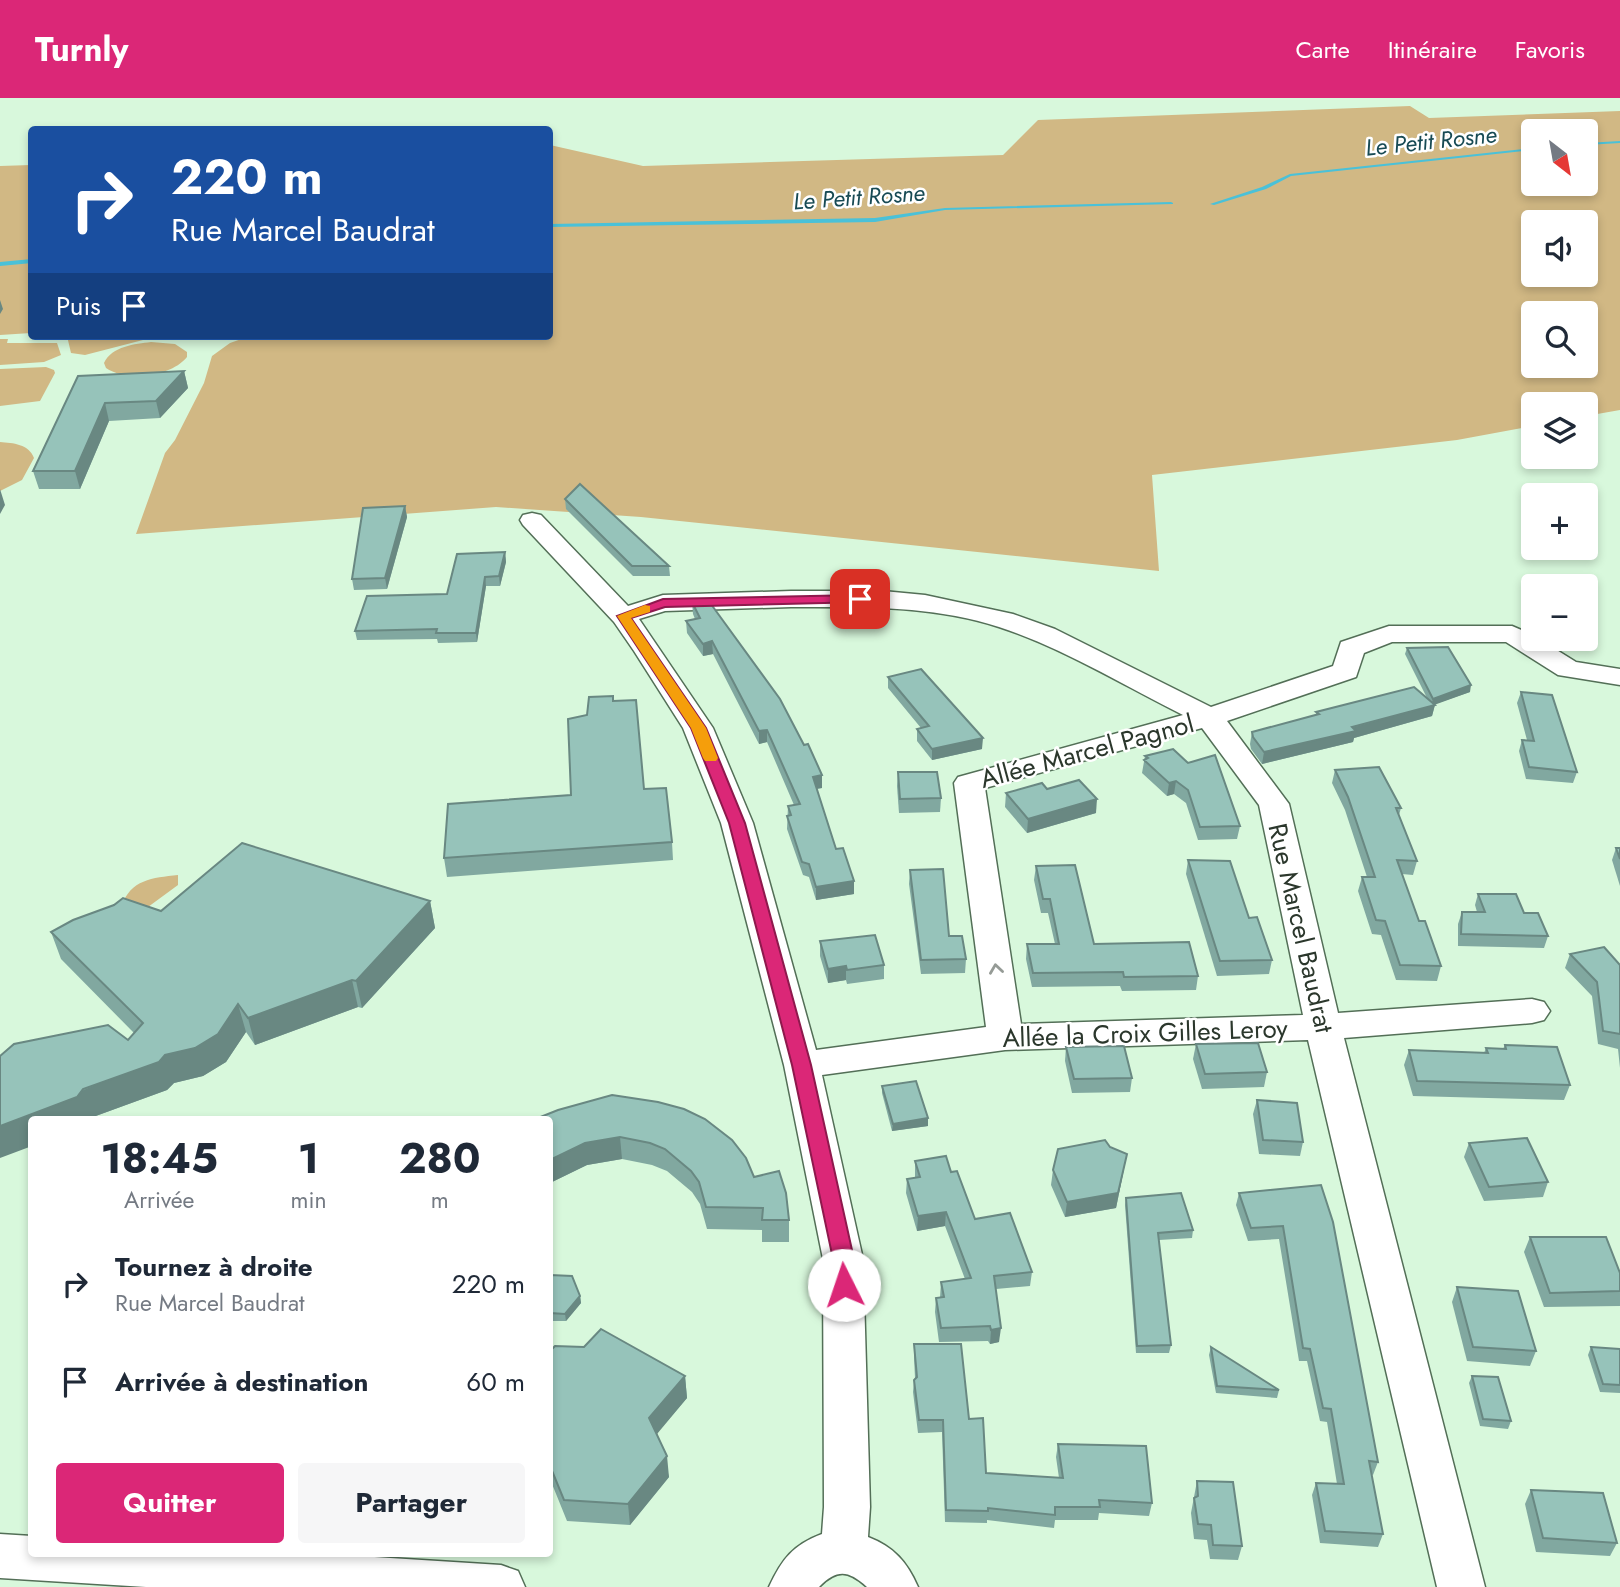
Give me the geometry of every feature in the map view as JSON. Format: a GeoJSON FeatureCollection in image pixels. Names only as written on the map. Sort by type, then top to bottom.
{"type":"FeatureCollection","features":[{"type":"Feature","properties":{"kind":"street"},"geometry":{"type":"LineString","coordinates":[[532,520],[623,616],[698,728],[737,823],[802,1065],[844,1259],[847,1507],[844,1552]]}},
{"type":"Feature","properties":{"kind":"street","name":"Rue Marcel Baudrat"},"geometry":{"type":"LineString","coordinates":[[623,616],[663,603],[870,599],[925,603],[1004,620],[1045,635],[1209,717],[1273,804],[1323,1027],[1461,1587]]}},
{"type":"Feature","properties":{"kind":"street"},"geometry":{"type":"LineString","coordinates":[[1209,717],[1346,671],[1351,648],[1389,634],[1512,634],[1568,669],[1620,677]]}},
{"type":"Feature","properties":{"kind":"street","name":"Allée Marcel Pagnol"},"geometry":{"type":"LineString","coordinates":[[1005,1037],[969,783],[1209,717]]}},
{"type":"Feature","properties":{"kind":"street","name":"Allée la Croix Gilles Leroy"},"geometry":{"type":"LineString","coordinates":[[802,1065],[1005,1037],[1323,1027],[1532,1011]]}},
{"type":"Feature","properties":{"kind":"street"},"geometry":{"type":"LineString","coordinates":[[793,1587],[800,1571],[812,1560],[827,1553],[844,1552],[861,1554],[876,1562],[888,1574],[894,1587]]}},
{"type":"Feature","properties":{"kind":"street"},"geometry":{"type":"LineString","coordinates":[[0,1556],[501,1587]]}},
{"type":"Feature","properties":{"kind":"shaded area"},"geometry":{"type":"Polygon","coordinates":[[[1410,106],[1429,118],[1620,111],[1620,410],[1598,414],[1598,392],[1521,392],[1521,428],[1457,440],[1152,475],[1159,571],[641,517],[496,507],[136,534],[165,453],[175,440],[204,383],[212,356],[239,340],[553,340],[553,146],[643,166],[1003,155],[1038,120],[1410,106]]]}},
{"type":"Feature","properties":{"kind":"shaded area"},"geometry":{"type":"Polygon","coordinates":[[[28,165],[28,333],[0,335],[0,166],[28,165]]]}},
{"type":"Feature","properties":{"kind":"shaded area"},"geometry":{"type":"Polygon","coordinates":[[[0,339],[8,339],[7,343],[57,343],[61,355],[44,362],[0,365],[0,339]]]}},
{"type":"Feature","properties":{"kind":"shaded area"},"geometry":{"type":"Polygon","coordinates":[[[68,340],[143,340],[85,355],[71,353],[68,340]]]}},
{"type":"Feature","properties":{"kind":"shaded area"},"geometry":{"type":"Polygon","coordinates":[[[151,342],[175,344],[187,352],[187,357],[171,369],[148,375],[125,375],[106,368],[104,363],[118,349],[151,342]]]}},
{"type":"Feature","properties":{"kind":"shaded area"},"geometry":{"type":"Polygon","coordinates":[[[46,367],[55,373],[40,401],[0,406],[0,369],[46,367]]]}},
{"type":"Feature","properties":{"kind":"shaded area"},"geometry":{"type":"Polygon","coordinates":[[[0,442],[24,447],[34,458],[22,480],[0,491],[0,442]]]}},
{"type":"Feature","properties":{"kind":"shaded area"},"geometry":{"type":"Polygon","coordinates":[[[178,875],[178,885],[133,918],[121,907],[130,891],[137,885],[151,879],[178,875]]]}},
{"type":"Feature","properties":{"kind":"building"},"geometry":{"type":"Polygon","coordinates":[[[184,371],[156,401],[105,403],[75,471],[33,471],[78,376],[184,371]]]}},
{"type":"Feature","properties":{"kind":"building"},"geometry":{"type":"Polygon","coordinates":[[[580,484],[669,566],[632,566],[565,499],[580,484]]]}},
{"type":"Feature","properties":{"kind":"building"},"geometry":{"type":"Polygon","coordinates":[[[405,506],[385,578],[352,579],[363,508],[405,506]]]}},
{"type":"Feature","properties":{"kind":"building"},"geometry":{"type":"Polygon","coordinates":[[[505,552],[499,576],[485,577],[476,633],[436,633],[437,629],[355,631],[367,596],[447,594],[457,554],[505,552]]]}},
{"type":"Feature","properties":{"kind":"building"},"geometry":{"type":"Polygon","coordinates":[[[708,600],[780,699],[804,745],[808,744],[822,775],[813,777],[836,849],[843,848],[854,881],[816,887],[809,864],[802,862],[787,816],[791,815],[788,806],[800,804],[767,730],[759,731],[712,641],[703,644],[686,621],[700,618],[692,602],[708,600]]]}},
{"type":"Feature","properties":{"kind":"building"},"geometry":{"type":"Polygon","coordinates":[[[1448,647],[1471,685],[1433,699],[1407,648],[1448,647]]]}},
{"type":"Feature","properties":{"kind":"building"},"geometry":{"type":"Polygon","coordinates":[[[921,669],[983,738],[932,749],[917,729],[929,726],[888,677],[921,669]]]}},
{"type":"Feature","properties":{"kind":"building"},"geometry":{"type":"Polygon","coordinates":[[[1414,687],[1435,705],[1352,727],[1356,731],[1264,752],[1253,737],[1252,732],[1319,714],[1316,712],[1414,687]]]}},
{"type":"Feature","properties":{"kind":"building"},"geometry":{"type":"Polygon","coordinates":[[[1521,692],[1552,695],[1577,772],[1529,767],[1522,740],[1534,741],[1521,692]]]}},
{"type":"Feature","properties":{"kind":"building"},"geometry":{"type":"Polygon","coordinates":[[[613,696],[613,701],[636,700],[644,789],[666,788],[672,842],[444,858],[448,804],[571,795],[568,719],[587,715],[589,697],[613,696]]]}},
{"type":"Feature","properties":{"kind":"building"},"geometry":{"type":"Polygon","coordinates":[[[1173,749],[1188,763],[1215,755],[1240,826],[1200,827],[1188,790],[1176,781],[1169,783],[1144,760],[1148,758],[1145,756],[1173,749]]]}},
{"type":"Feature","properties":{"kind":"building"},"geometry":{"type":"Polygon","coordinates":[[[1379,767],[1401,808],[1396,808],[1417,861],[1397,860],[1419,921],[1425,921],[1441,966],[1400,965],[1385,921],[1376,920],[1362,877],[1375,877],[1348,797],[1335,770],[1379,767]]]}},
{"type":"Feature","properties":{"kind":"building"},"geometry":{"type":"Polygon","coordinates":[[[898,772],[937,772],[941,798],[900,799],[898,772]]]}},
{"type":"Feature","properties":{"kind":"building"},"geometry":{"type":"Polygon","coordinates":[[[1079,780],[1097,799],[1028,819],[1006,793],[1042,783],[1047,789],[1079,780]]]}},
{"type":"Feature","properties":{"kind":"building"},"geometry":{"type":"Polygon","coordinates":[[[242,843],[430,901],[356,981],[352,980],[248,1018],[238,1004],[218,1034],[195,1048],[165,1055],[159,1062],[83,1089],[77,1097],[0,1126],[0,1056],[14,1044],[108,1025],[128,1040],[143,1023],[51,932],[73,920],[114,905],[123,898],[161,911],[242,843]]]}},
{"type":"Feature","properties":{"kind":"building"},"geometry":{"type":"Polygon","coordinates":[[[1188,860],[1230,861],[1249,918],[1257,917],[1272,960],[1220,961],[1188,860]]]}},
{"type":"Feature","properties":{"kind":"building"},"geometry":{"type":"Polygon","coordinates":[[[1075,865],[1094,944],[1189,942],[1198,976],[1124,977],[1123,972],[1033,973],[1027,944],[1059,944],[1050,899],[1043,899],[1036,866],[1075,865]]]}},
{"type":"Feature","properties":{"kind":"building"},"geometry":{"type":"Polygon","coordinates":[[[943,869],[949,936],[962,936],[966,959],[921,960],[910,870],[943,869]]]}},
{"type":"Feature","properties":{"kind":"building"},"geometry":{"type":"Polygon","coordinates":[[[1478,894],[1516,894],[1524,913],[1538,913],[1548,936],[1461,934],[1462,912],[1485,912],[1478,894]]]}},
{"type":"Feature","properties":{"kind":"building"},"geometry":{"type":"Polygon","coordinates":[[[875,935],[884,965],[847,970],[846,966],[828,969],[820,941],[875,935]]]}},
{"type":"Feature","properties":{"kind":"building"},"geometry":{"type":"Polygon","coordinates":[[[1604,947],[1620,965],[1620,1034],[1603,1031],[1597,982],[1570,954],[1604,947]]]}},
{"type":"Feature","properties":{"kind":"building"},"geometry":{"type":"Polygon","coordinates":[[[1258,1043],[1267,1072],[1205,1074],[1196,1044],[1258,1043]]]}},
{"type":"Feature","properties":{"kind":"building"},"geometry":{"type":"Polygon","coordinates":[[[1505,1045],[1557,1047],[1570,1085],[1417,1081],[1409,1050],[1488,1053],[1486,1048],[1506,1049],[1505,1045]]]}},
{"type":"Feature","properties":{"kind":"building"},"geometry":{"type":"Polygon","coordinates":[[[1124,1046],[1132,1078],[1074,1079],[1066,1047],[1124,1046]]]}},
{"type":"Feature","properties":{"kind":"building"},"geometry":{"type":"Polygon","coordinates":[[[916,1081],[928,1118],[893,1124],[882,1086],[916,1081]]]}},
{"type":"Feature","properties":{"kind":"building"},"geometry":{"type":"Polygon","coordinates":[[[612,1095],[658,1102],[684,1109],[705,1119],[732,1140],[746,1158],[754,1177],[779,1171],[786,1193],[789,1220],[762,1220],[763,1208],[706,1207],[699,1182],[691,1171],[665,1149],[650,1143],[620,1137],[585,1143],[553,1159],[553,1116],[543,1116],[612,1095]]]}},
{"type":"Feature","properties":{"kind":"building"},"geometry":{"type":"Polygon","coordinates":[[[1257,1100],[1297,1103],[1303,1142],[1263,1140],[1257,1100]]]}},
{"type":"Feature","properties":{"kind":"building"},"geometry":{"type":"Polygon","coordinates":[[[1527,1138],[1548,1182],[1489,1187],[1469,1143],[1527,1138]]]}},
{"type":"Feature","properties":{"kind":"building"},"geometry":{"type":"Polygon","coordinates":[[[1105,1140],[1110,1147],[1127,1154],[1118,1193],[1067,1202],[1053,1170],[1058,1149],[1105,1140]]]}},
{"type":"Feature","properties":{"kind":"building"},"geometry":{"type":"Polygon","coordinates":[[[946,1156],[951,1172],[957,1171],[975,1219],[1010,1213],[1032,1272],[994,1276],[1001,1328],[941,1328],[936,1298],[944,1297],[941,1282],[971,1278],[946,1212],[918,1216],[907,1179],[920,1177],[915,1161],[946,1156]]]}},
{"type":"Feature","properties":{"kind":"building"},"geometry":{"type":"Polygon","coordinates":[[[1321,1185],[1333,1222],[1378,1462],[1369,1461],[1383,1534],[1325,1531],[1316,1483],[1344,1484],[1331,1409],[1323,1408],[1310,1349],[1303,1348],[1283,1226],[1251,1228],[1239,1193],[1321,1185]]]}},
{"type":"Feature","properties":{"kind":"building"},"geometry":{"type":"Polygon","coordinates":[[[1181,1193],[1193,1230],[1158,1233],[1171,1345],[1137,1346],[1126,1198],[1181,1193]]]}},
{"type":"Feature","properties":{"kind":"building"},"geometry":{"type":"Polygon","coordinates":[[[1530,1237],[1606,1237],[1620,1273],[1620,1291],[1550,1293],[1530,1237]]]}},
{"type":"Feature","properties":{"kind":"building"},"geometry":{"type":"Polygon","coordinates":[[[553,1275],[572,1276],[580,1296],[565,1314],[553,1313],[553,1275]]]}},
{"type":"Feature","properties":{"kind":"building"},"geometry":{"type":"Polygon","coordinates":[[[1457,1287],[1518,1291],[1536,1351],[1473,1347],[1457,1287]]]}},
{"type":"Feature","properties":{"kind":"building"},"geometry":{"type":"Polygon","coordinates":[[[601,1329],[685,1376],[649,1418],[667,1456],[628,1504],[564,1500],[553,1473],[553,1348],[584,1347],[601,1329]]]}},
{"type":"Feature","properties":{"kind":"building"},"geometry":{"type":"Polygon","coordinates":[[[914,1344],[961,1344],[969,1419],[983,1418],[986,1473],[1063,1478],[1058,1444],[1146,1446],[1152,1503],[1099,1500],[1100,1507],[1055,1507],[1055,1515],[988,1508],[988,1511],[946,1510],[943,1420],[919,1420],[914,1380],[917,1377],[914,1344]]]}},
{"type":"Feature","properties":{"kind":"building"},"geometry":{"type":"Polygon","coordinates":[[[1211,1347],[1279,1390],[1217,1386],[1211,1347]]]}},
{"type":"Feature","properties":{"kind":"building"},"geometry":{"type":"Polygon","coordinates":[[[1591,1347],[1620,1349],[1620,1385],[1603,1384],[1591,1347]]]}},
{"type":"Feature","properties":{"kind":"building"},"geometry":{"type":"Polygon","coordinates":[[[1472,1376],[1498,1377],[1511,1421],[1483,1419],[1472,1376]]]}},
{"type":"Feature","properties":{"kind":"building"},"geometry":{"type":"Polygon","coordinates":[[[1197,1481],[1233,1482],[1242,1546],[1213,1545],[1211,1525],[1198,1524],[1194,1498],[1198,1496],[1197,1481]]]}},
{"type":"Feature","properties":{"kind":"building"},"geometry":{"type":"Polygon","coordinates":[[[1531,1490],[1603,1493],[1617,1543],[1543,1538],[1531,1490]]]}},
{"type":"Feature","properties":{"kind":"waterway","name":"Le Petit Rosne"},"geometry":{"type":"LineString","coordinates":[[1598,143],[1620,142]]}},
{"type":"Feature","properties":{"kind":"waterway","name":"Le Petit Rosne"},"geometry":{"type":"LineString","coordinates":[[1212,204],[1264,188],[1290,175],[1521,150]]}},
{"type":"Feature","properties":{"kind":"waterway","name":"Le Petit Rosne"},"geometry":{"type":"LineString","coordinates":[[553,226],[875,220],[945,209],[1171,203]]}},
{"type":"Feature","properties":{"kind":"waterway","name":"Le Petit Rosne"},"geometry":{"type":"LineString","coordinates":[[0,264],[28,261]]}},
{"type":"Feature","properties":{"kind":"slow traffic"},"geometry":{"type":"LineString","coordinates":[[645,609],[623,616],[698,728],[711,758]]}},
{"type":"Feature","properties":{"kind":"route"},"geometry":{"type":"LineString","coordinates":[[844,1285],[844,1259],[802,1065],[737,823],[698,728],[623,616],[663,603],[860,599]]}}]}
